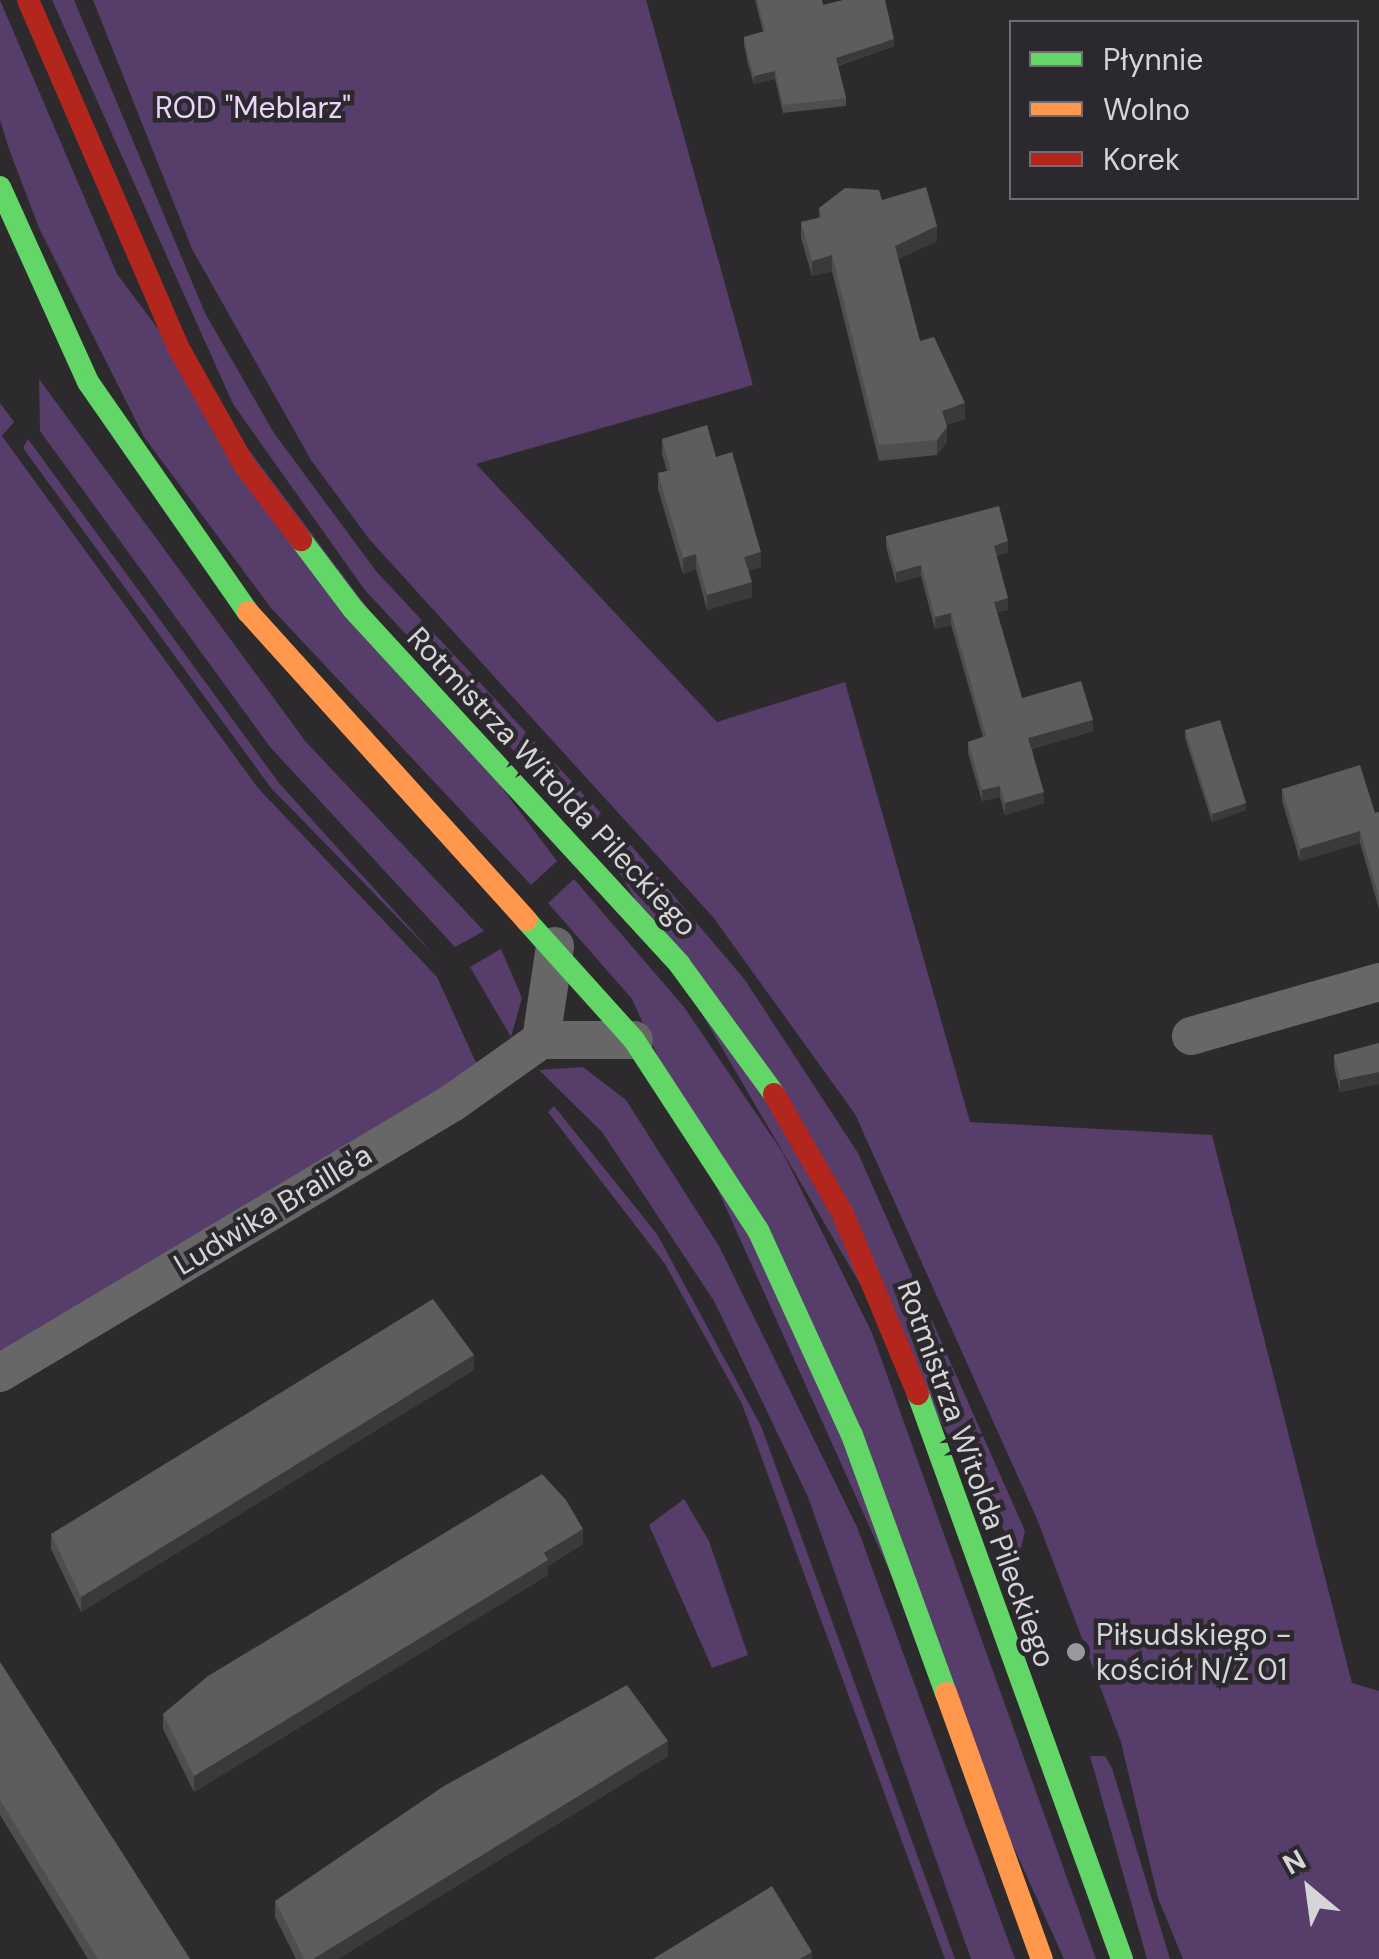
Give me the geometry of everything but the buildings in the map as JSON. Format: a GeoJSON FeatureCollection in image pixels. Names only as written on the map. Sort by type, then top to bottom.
{"type":"FeatureCollection","features":[{"type":"Feature","properties":{"kind":"main road","name":"Rotmistrza Witolda Pileckiego"},"geometry":{"type":"LineString","coordinates":[[28,0],[178,347],[246,466],[353,609],[680,965],[766,1080],[843,1214],[948,1466],[1122,1959]]}},
{"type":"Feature","properties":{"kind":"main road"},"geometry":{"type":"LineString","coordinates":[[0,186],[88,382],[216,576],[555,946],[634,1040],[713,1154],[816,1344],[1042,1959]]}},
{"type":"Feature","properties":{"kind":"street"},"geometry":{"type":"LineString","coordinates":[[555,946],[540,1040],[634,1040]]}},
{"type":"Feature","properties":{"kind":"street"},"geometry":{"type":"LineString","coordinates":[[1191,1036],[1379,982]]}},
{"type":"Feature","properties":{"kind":"street","name":"Ludwika Braille'a"},"geometry":{"type":"LineString","coordinates":[[0,1373],[452,1102],[540,1040]]}},
{"type":"Feature","properties":{"kind":"green space"},"geometry":{"type":"Polygon","coordinates":[[[0,0],[117,274],[557,861],[531,885],[271,608],[144,437],[39,228],[9,149],[0,120],[0,0]]]}},
{"type":"Feature","properties":{"kind":"green space"},"geometry":{"type":"Polygon","coordinates":[[[52,0],[74,0],[205,313],[274,433],[376,571],[601,813],[588,831],[364,589],[233,404],[52,0]]]}},
{"type":"Feature","properties":{"kind":"green space","name":"ROD \"Meblarz\""},"geometry":{"type":"Polygon","coordinates":[[[93,0],[646,0],[753,385],[476,464],[717,722],[845,682],[970,1122],[1212,1135],[1352,1683],[1379,1691],[1379,1959],[1183,1959],[1158,1898],[1121,1742],[1037,1519],[855,1114],[713,917],[369,539],[311,460],[192,249],[93,0]]]}},
{"type":"Feature","properties":{"kind":"green space"},"geometry":{"type":"Polygon","coordinates":[[[39,379],[306,742],[484,931],[455,947],[270,747],[40,431],[39,379]]]}},
{"type":"Feature","properties":{"kind":"green space"},"geometry":{"type":"Polygon","coordinates":[[[0,403],[14,422],[2,436],[258,788],[437,977],[478,1067],[0,1353],[0,403]]]}},
{"type":"Feature","properties":{"kind":"green space"},"geometry":{"type":"Polygon","coordinates":[[[28,439],[279,783],[435,956],[271,788],[23,448],[28,439]]]}},
{"type":"Feature","properties":{"kind":"green space"},"geometry":{"type":"Polygon","coordinates":[[[615,839],[630,844],[745,980],[858,1153],[1025,1531],[1019,1556],[605,848],[615,839]]]}},
{"type":"Feature","properties":{"kind":"green space"},"geometry":{"type":"Polygon","coordinates":[[[574,879],[684,1007],[783,1153],[872,1333],[1096,1959],[1064,1959],[632,999],[548,903],[574,879]]]}},
{"type":"Feature","properties":{"kind":"green space"},"geometry":{"type":"Polygon","coordinates":[[[501,949],[522,998],[511,1037],[470,967],[501,949]]]}},
{"type":"Feature","properties":{"kind":"green space"},"geometry":{"type":"Polygon","coordinates":[[[583,1067],[626,1100],[719,1246],[857,1527],[1015,1959],[971,1959],[808,1497],[714,1301],[602,1132],[539,1070],[583,1067]]]}},
{"type":"Feature","properties":{"kind":"green space"},"geometry":{"type":"Polygon","coordinates":[[[554,1106],[657,1234],[761,1426],[955,1959],[945,1959],[742,1404],[665,1264],[548,1112],[554,1106]]]}},
{"type":"Feature","properties":{"kind":"green space"},"geometry":{"type":"Polygon","coordinates":[[[684,1499],[709,1541],[748,1655],[712,1668],[649,1525],[684,1499]]]}},
{"type":"Feature","properties":{"kind":"green space"},"geometry":{"type":"Polygon","coordinates":[[[1090,1756],[1105,1756],[1112,1768],[1170,1959],[1147,1959],[1090,1756]]]}},
{"type":"Feature","properties":{"kind":"traffic: fast"},"geometry":{"type":"LineString","coordinates":[[0,187],[88,382],[248,612]]}},
{"type":"Feature","properties":{"kind":"traffic: fast"},"geometry":{"type":"LineString","coordinates":[[301,540],[353,609],[680,965],[774,1094]]}},
{"type":"Feature","properties":{"kind":"traffic: fast"},"geometry":{"type":"LineString","coordinates":[[526,920],[634,1040],[758,1230],[852,1435],[946,1693]]}},
{"type":"Feature","properties":{"kind":"traffic: fast"},"geometry":{"type":"LineString","coordinates":[[918,1394],[1122,1959]]}},
{"type":"Feature","properties":{"kind":"traffic: slow"},"geometry":{"type":"LineString","coordinates":[[248,612],[526,920]]}},
{"type":"Feature","properties":{"kind":"traffic: slow"},"geometry":{"type":"LineString","coordinates":[[946,1693],[1042,1959]]}},
{"type":"Feature","properties":{"kind":"traffic: jam"},"geometry":{"type":"LineString","coordinates":[[28,0],[178,347],[245,466],[301,540]]}},
{"type":"Feature","properties":{"kind":"traffic: jam"},"geometry":{"type":"LineString","coordinates":[[774,1094],[843,1214],[918,1394]]}},
{"type":"Feature","properties":{"kind":"place","name":"Piłsudskiego - kościół N/Ż 01"},"geometry":{"type":"Point","coordinates":[1076,1652]}}]}
